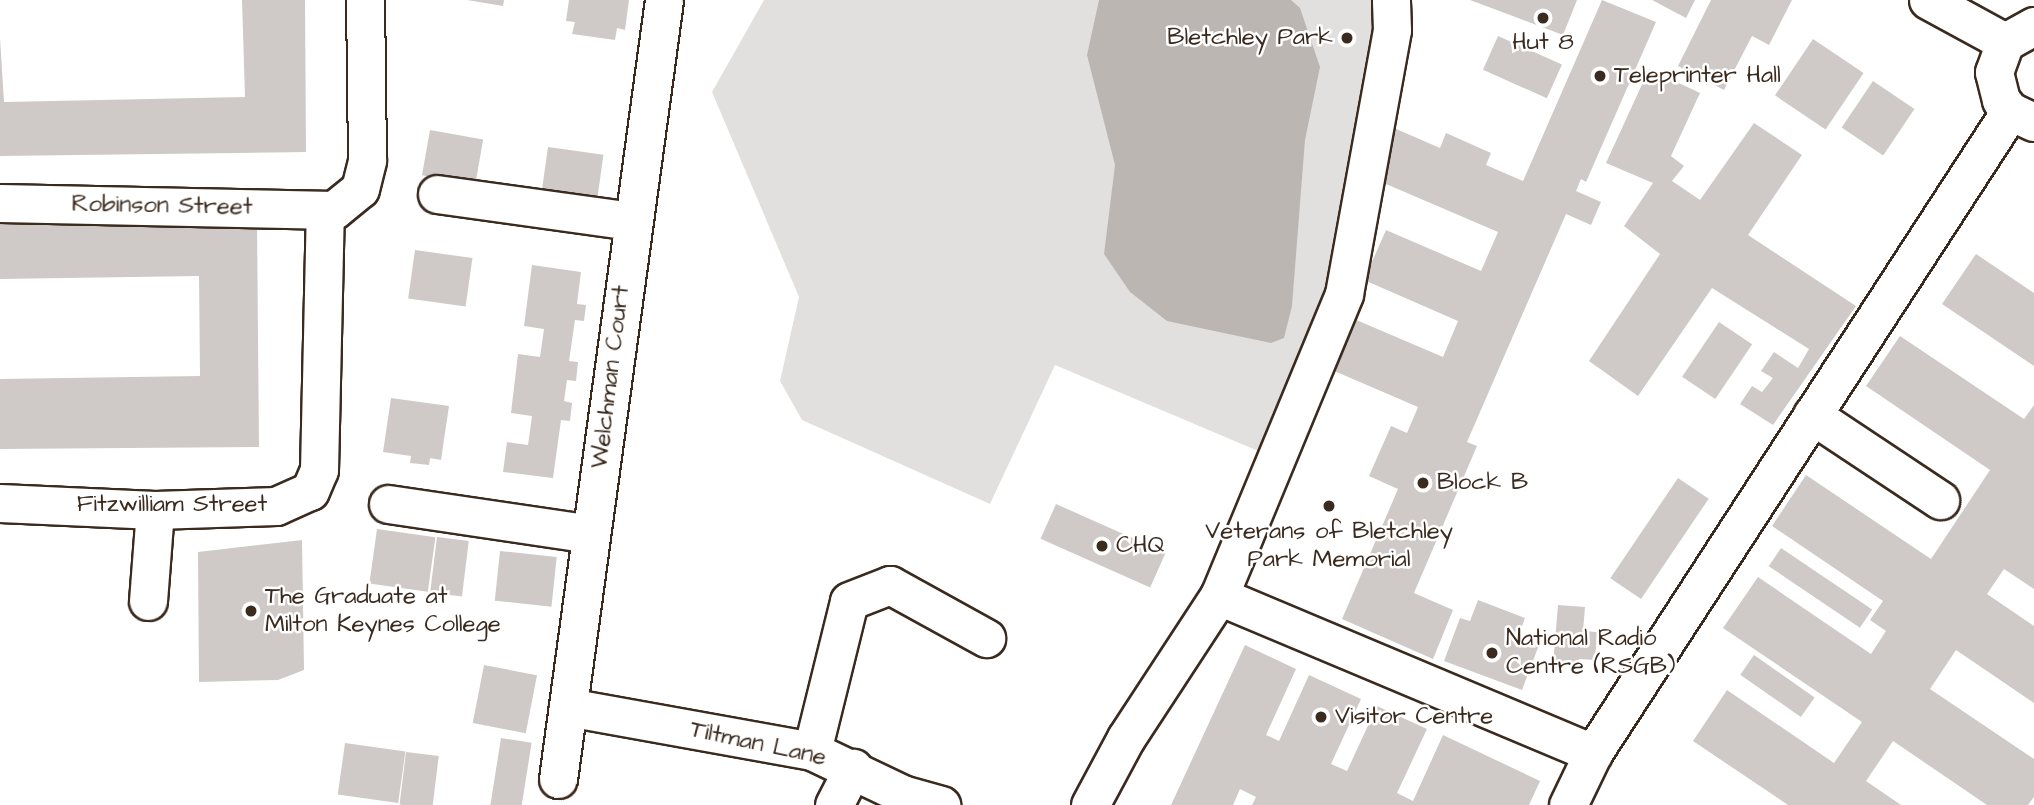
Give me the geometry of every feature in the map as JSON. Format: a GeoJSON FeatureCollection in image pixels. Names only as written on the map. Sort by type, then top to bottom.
{"type":"FeatureCollection","features":[{"type":"Feature","properties":{"kind":"street"},"geometry":{"type":"LineString","coordinates":[[325,210],[334,210],[360,189],[367,160],[365,0]]}},
{"type":"Feature","properties":{"kind":"street","name":"Welchman Court"},"geometry":{"type":"LineString","coordinates":[[558,779],[650,85],[664,0]]}},
{"type":"Feature","properties":{"kind":"street"},"geometry":{"type":"LineString","coordinates":[[1090,805],[1125,738],[1219,596],[1344,294],[1392,30],[1391,0]]}},
{"type":"Feature","properties":{"kind":"street"},"geometry":{"type":"LineString","coordinates":[[1568,805],[1593,753],[1812,415],[2022,116],[2001,100],[1994,72],[2019,34],[1928,0]]}},
{"type":"Feature","properties":{"kind":"street"},"geometry":{"type":"LineString","coordinates":[[437,194],[632,221]]}},
{"type":"Feature","properties":{"kind":"street","name":"Robinson Street"},"geometry":{"type":"LineString","coordinates":[[0,203],[325,210]]}},
{"type":"Feature","properties":{"kind":"street","name":"Fitzwilliam Street"},"geometry":{"type":"LineString","coordinates":[[0,503],[155,510],[276,506],[310,491],[319,470],[325,210]]}},
{"type":"Feature","properties":{"kind":"street"},"geometry":{"type":"LineString","coordinates":[[1812,415],[1940,500]]}},
{"type":"Feature","properties":{"kind":"street"},"geometry":{"type":"LineString","coordinates":[[388,504],[591,534]]}},
{"type":"Feature","properties":{"kind":"street"},"geometry":{"type":"LineString","coordinates":[[148,601],[155,510]]}},
{"type":"Feature","properties":{"kind":"street"},"geometry":{"type":"LineString","coordinates":[[812,751],[849,601],[890,585],[986,638]]}},
{"type":"Feature","properties":{"kind":"street"},"geometry":{"type":"LineString","coordinates":[[1219,596],[1593,753]]}},
{"type":"Feature","properties":{"kind":"street","name":"Tiltman Lane"},"geometry":{"type":"LineString","coordinates":[[568,707],[812,751],[853,768],[901,794],[941,805]]}},
{"type":"Feature","properties":{"kind":"street"},"geometry":{"type":"LineString","coordinates":[[834,805],[853,768]]}},
{"type":"Feature","properties":{"kind":"shaded area"},"geometry":{"type":"Polygon","coordinates":[[[764,0],[1379,0],[1335,294],[1263,453],[1055,365],[990,504],[802,420],[780,381],[799,297],[712,92],[764,0]]]}},
{"type":"Feature","properties":{"kind":"shaded area"},"geometry":{"type":"Polygon","coordinates":[[[1099,0],[1291,0],[1300,8],[1320,67],[1305,140],[1292,306],[1284,338],[1271,343],[1167,321],[1130,292],[1104,254],[1115,165],[1087,55],[1099,0]]]}},
{"type":"Feature","properties":{"kind":"building"},"geometry":{"type":"Polygon","coordinates":[[[242,0],[305,0],[306,152],[0,156],[0,38],[4,102],[245,97],[242,0]]]}},
{"type":"Feature","properties":{"kind":"building"},"geometry":{"type":"Polygon","coordinates":[[[467,0],[504,0],[503,6],[467,0]]]}},
{"type":"Feature","properties":{"kind":"building"},"geometry":{"type":"Polygon","coordinates":[[[569,0],[629,0],[625,30],[617,28],[615,40],[572,34],[575,22],[566,21],[569,0]]]}},
{"type":"Feature","properties":{"kind":"building","name":"Hut 8"},"geometry":{"type":"Polygon","coordinates":[[[1470,0],[1577,0],[1563,35],[1470,0]]]}},
{"type":"Feature","properties":{"kind":"building"},"geometry":{"type":"Polygon","coordinates":[[[1602,0],[1656,22],[1586,182],[1581,179],[1576,191],[1601,202],[1591,225],[1566,214],[1467,442],[1477,446],[1414,593],[1453,610],[1433,659],[1342,619],[1398,489],[1369,476],[1391,426],[1407,433],[1418,407],[1325,367],[1347,316],[1443,357],[1458,321],[1364,280],[1386,230],[1481,271],[1498,232],[1372,178],[1394,128],[1440,148],[1446,133],[1491,153],[1486,165],[1523,181],[1602,0]]]}},
{"type":"Feature","properties":{"kind":"building"},"geometry":{"type":"Polygon","coordinates":[[[1652,0],[1695,0],[1686,18],[1652,0]]]}},
{"type":"Feature","properties":{"kind":"building"},"geometry":{"type":"Polygon","coordinates":[[[1711,0],[1792,0],[1769,45],[1752,36],[1724,90],[1678,66],[1711,0]]]}},
{"type":"Feature","properties":{"kind":"building"},"geometry":{"type":"Polygon","coordinates":[[[1498,36],[1562,64],[1547,98],[1483,70],[1498,36]]]}},
{"type":"Feature","properties":{"kind":"building"},"geometry":{"type":"Polygon","coordinates":[[[1813,39],[1864,73],[1826,129],[1775,95],[1813,39]]]}},
{"type":"Feature","properties":{"kind":"building"},"geometry":{"type":"Polygon","coordinates":[[[1649,69],[1700,93],[1671,156],[1684,166],[1672,181],[1700,200],[1754,123],[1802,155],[1748,235],[1856,306],[1773,425],[1740,404],[1752,386],[1762,392],[1773,378],[1761,371],[1774,352],[1798,368],[1809,349],[1712,288],[1638,396],[1589,361],[1660,254],[1624,226],[1653,183],[1606,163],[1649,69]]]}},
{"type":"Feature","properties":{"kind":"building"},"geometry":{"type":"Polygon","coordinates":[[[1873,81],[1914,109],[1883,155],[1842,127],[1873,81]]]}},
{"type":"Feature","properties":{"kind":"building"},"geometry":{"type":"Polygon","coordinates":[[[430,130],[483,139],[475,185],[422,175],[430,130]]]}},
{"type":"Feature","properties":{"kind":"building"},"geometry":{"type":"Polygon","coordinates":[[[548,147],[603,155],[597,202],[541,195],[548,147]]]}},
{"type":"Feature","properties":{"kind":"building"},"geometry":{"type":"Polygon","coordinates":[[[257,222],[259,447],[0,449],[0,379],[200,376],[199,276],[0,279],[0,224],[257,222]]]}},
{"type":"Feature","properties":{"kind":"building"},"geometry":{"type":"Polygon","coordinates":[[[415,250],[472,258],[466,307],[408,299],[415,250]]]}},
{"type":"Feature","properties":{"kind":"building"},"geometry":{"type":"Polygon","coordinates":[[[1976,254],[2034,293],[2034,366],[1942,304],[1976,254]]]}},
{"type":"Feature","properties":{"kind":"building"},"geometry":{"type":"Polygon","coordinates":[[[532,265],[581,272],[577,304],[586,305],[584,321],[575,320],[569,361],[578,362],[576,381],[567,380],[564,401],[572,403],[570,421],[561,420],[553,478],[503,472],[507,442],[528,445],[532,416],[511,413],[518,354],[540,357],[544,329],[524,326],[532,265]]]}},
{"type":"Feature","properties":{"kind":"building"},"geometry":{"type":"Polygon","coordinates":[[[1719,322],[1752,344],[1715,399],[1682,377],[1719,322]]]}},
{"type":"Feature","properties":{"kind":"building"},"geometry":{"type":"Polygon","coordinates":[[[1900,336],[2024,419],[2034,405],[2034,589],[2004,569],[1987,594],[2034,626],[2034,703],[1956,650],[1930,689],[2034,759],[2034,797],[2028,805],[1987,805],[1893,741],[1866,781],[1901,805],[1788,805],[1693,741],[1727,690],[1834,763],[1862,722],[1723,628],[1758,577],[1871,654],[1886,631],[1870,620],[1883,601],[1772,526],[1806,475],[1931,559],[1990,470],[1866,386],[1900,336]]]}},
{"type":"Feature","properties":{"kind":"building"},"geometry":{"type":"Polygon","coordinates":[[[391,398],[449,406],[441,460],[430,458],[429,465],[410,463],[411,456],[383,452],[391,398]]]}},
{"type":"Feature","properties":{"kind":"building"},"geometry":{"type":"Polygon","coordinates":[[[1678,478],[1709,499],[1641,599],[1610,578],[1678,478]]]}},
{"type":"Feature","properties":{"kind":"building","name":"CHQ"},"geometry":{"type":"Polygon","coordinates":[[[1056,504],[1166,553],[1150,588],[1041,539],[1056,504]]]}},
{"type":"Feature","properties":{"kind":"building"},"geometry":{"type":"Polygon","coordinates":[[[377,529],[435,537],[428,592],[369,583],[377,529]]]}},
{"type":"Feature","properties":{"kind":"building"},"geometry":{"type":"Polygon","coordinates":[[[437,537],[469,541],[462,596],[430,593],[437,537]]]}},
{"type":"Feature","properties":{"kind":"building","name":"The Graduate at Milton Keynes College"},"geometry":{"type":"Polygon","coordinates":[[[302,540],[304,670],[278,680],[199,682],[198,552],[302,540]]]}},
{"type":"Feature","properties":{"kind":"building"},"geometry":{"type":"Polygon","coordinates":[[[1781,548],[1872,610],[1860,628],[1769,566],[1781,548]]]}},
{"type":"Feature","properties":{"kind":"building"},"geometry":{"type":"Polygon","coordinates":[[[500,551],[557,557],[551,607],[495,601],[500,551]]]}},
{"type":"Feature","properties":{"kind":"building","name":"National Radio Centre (RSGB)"},"geometry":{"type":"Polygon","coordinates":[[[1478,600],[1525,618],[1518,637],[1539,645],[1522,690],[1444,661],[1460,618],[1470,621],[1478,600]]]}},
{"type":"Feature","properties":{"kind":"building"},"geometry":{"type":"Polygon","coordinates":[[[1558,605],[1585,607],[1583,631],[1597,632],[1595,660],[1579,659],[1578,666],[1553,664],[1558,605]]]}},
{"type":"Feature","properties":{"kind":"building","name":"Visitor Centre"},"geometry":{"type":"Polygon","coordinates":[[[1245,645],[1296,669],[1266,735],[1279,741],[1309,675],[1361,699],[1331,764],[1347,771],[1377,706],[1427,729],[1397,793],[1413,801],[1443,735],[1540,781],[1529,805],[1252,805],[1256,797],[1240,789],[1233,805],[1171,805],[1245,645]]]}},
{"type":"Feature","properties":{"kind":"building"},"geometry":{"type":"Polygon","coordinates":[[[1754,655],[1815,697],[1801,717],[1740,675],[1754,655]]]}},
{"type":"Feature","properties":{"kind":"building"},"geometry":{"type":"Polygon","coordinates":[[[484,665],[537,675],[526,733],[473,723],[484,665]]]}},
{"type":"Feature","properties":{"kind":"building"},"geometry":{"type":"Polygon","coordinates":[[[501,738],[532,743],[522,805],[490,805],[501,738]]]}},
{"type":"Feature","properties":{"kind":"building"},"geometry":{"type":"Polygon","coordinates":[[[345,743],[405,751],[398,803],[338,794],[345,743]]]}},
{"type":"Feature","properties":{"kind":"building"},"geometry":{"type":"Polygon","coordinates":[[[406,752],[439,756],[433,805],[400,805],[406,752]]]}},
{"type":"Feature","properties":{"kind":"place","name":"Hut 8"},"geometry":{"type":"Point","coordinates":[1543,18]}},
{"type":"Feature","properties":{"kind":"place","name":"Bletchley Park"},"geometry":{"type":"Point","coordinates":[1347,38]}},
{"type":"Feature","properties":{"kind":"place","name":"Teleprinter Hall"},"geometry":{"type":"Point","coordinates":[1600,76]}},
{"type":"Feature","properties":{"kind":"place","name":"Block B"},"geometry":{"type":"Point","coordinates":[1423,483]}},
{"type":"Feature","properties":{"kind":"place","name":"Veterans of Bletchley Park Memorial"},"geometry":{"type":"Point","coordinates":[1329,506]}},
{"type":"Feature","properties":{"kind":"place","name":"CHQ"},"geometry":{"type":"Point","coordinates":[1102,546]}},
{"type":"Feature","properties":{"kind":"place","name":"The Graduate at Milton Keynes College"},"geometry":{"type":"Point","coordinates":[251,611]}},
{"type":"Feature","properties":{"kind":"place","name":"National Radio Centre (RSGB)"},"geometry":{"type":"Point","coordinates":[1492,653]}},
{"type":"Feature","properties":{"kind":"place","name":"Visitor Centre"},"geometry":{"type":"Point","coordinates":[1321,717]}}]}
